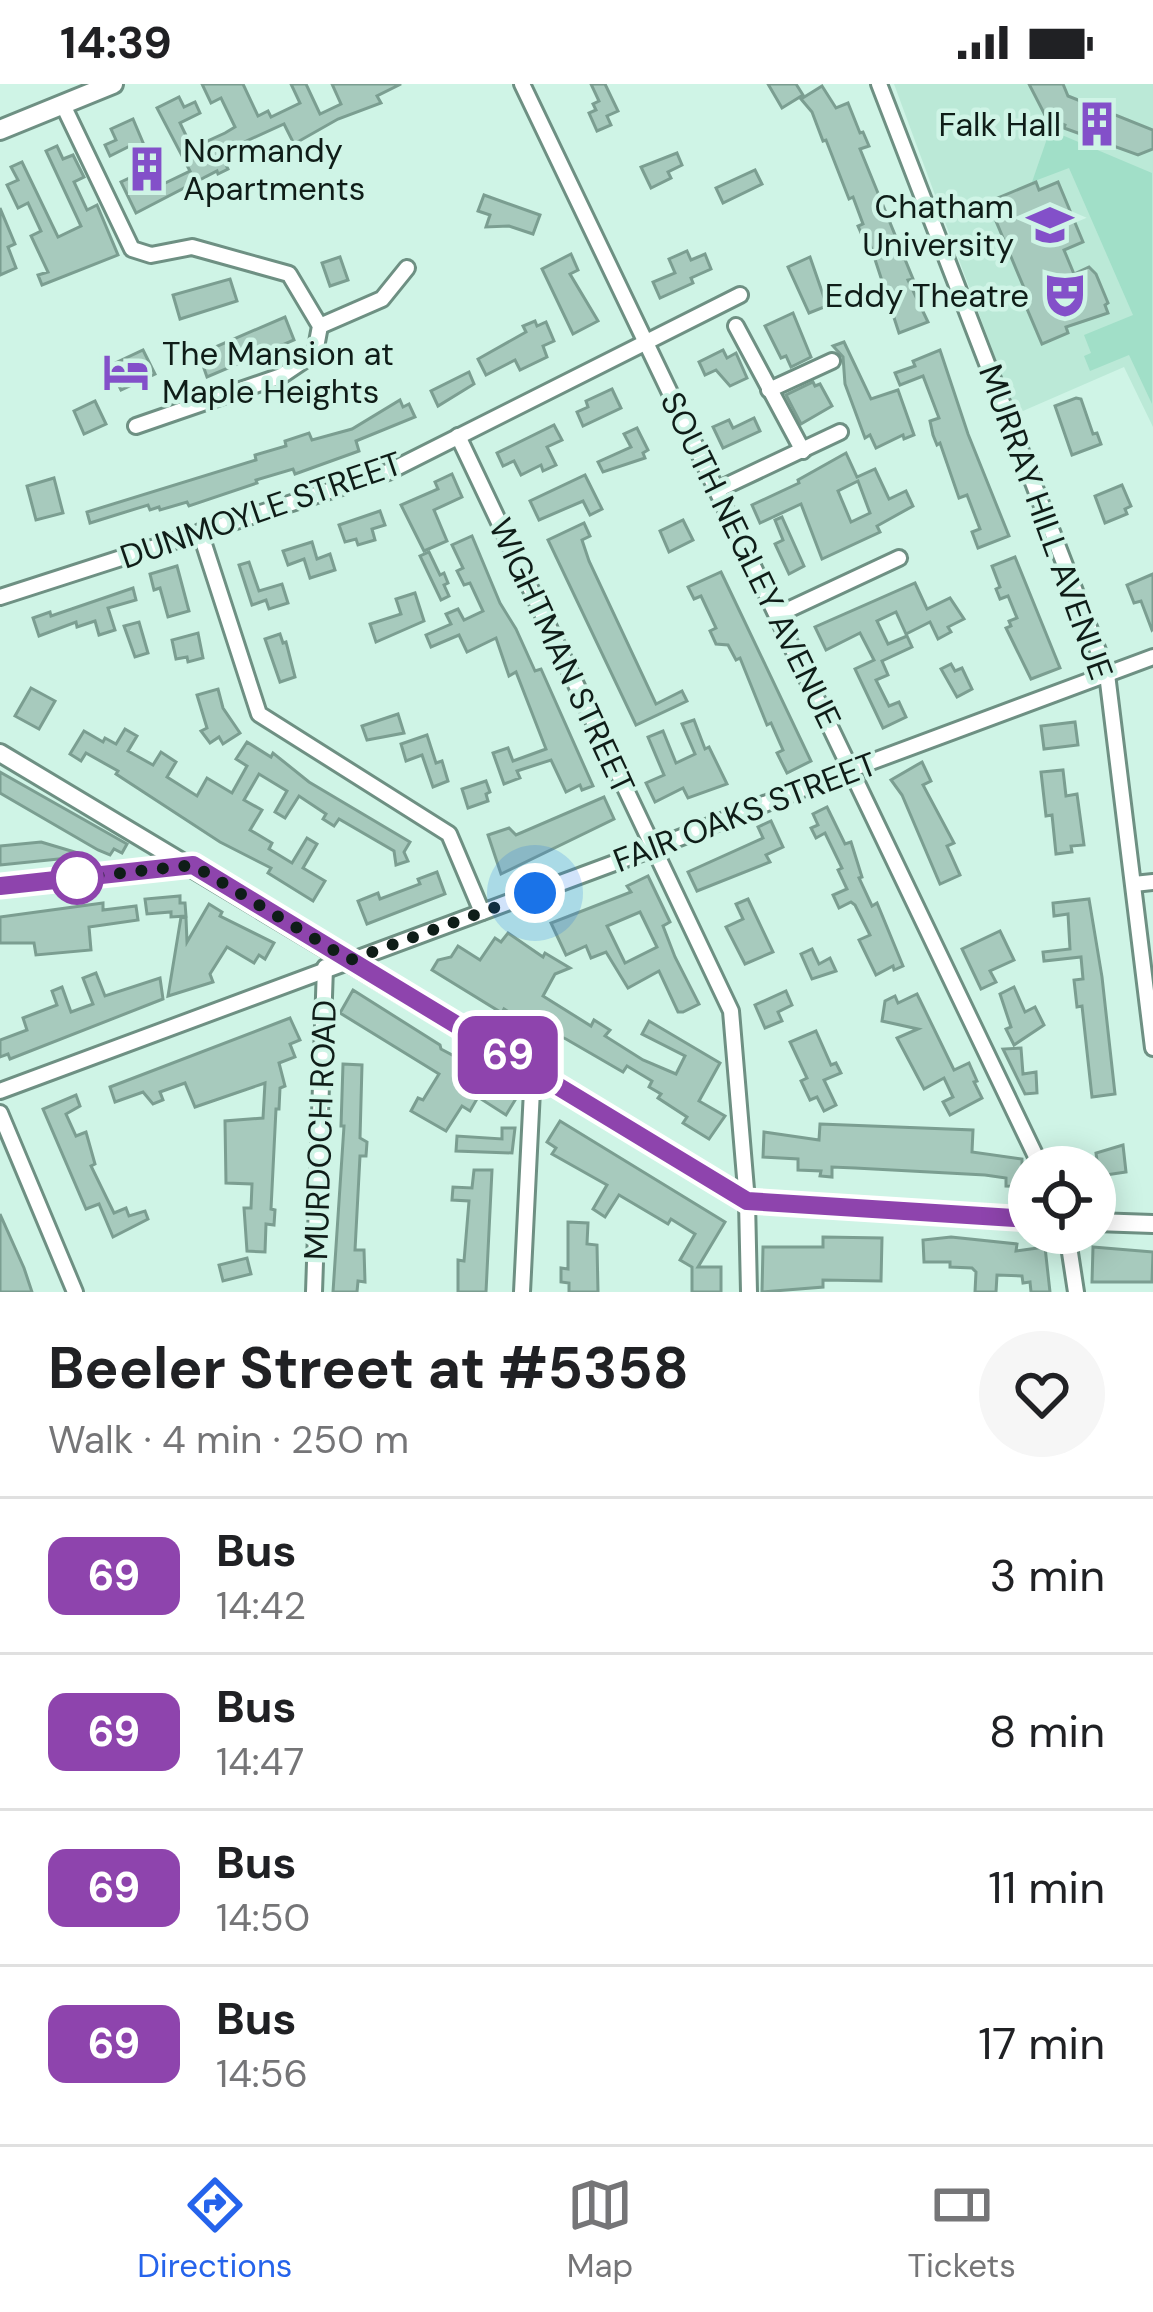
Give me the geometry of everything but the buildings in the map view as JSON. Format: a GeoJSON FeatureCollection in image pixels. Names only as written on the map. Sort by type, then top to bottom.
{"type":"FeatureCollection","features":[{"type":"Feature","properties":{"kind":"highway"},"geometry":{"type":"LineString","coordinates":[[0,130],[113,84]]}},
{"type":"Feature","properties":{"kind":"main road"},"geometry":{"type":"LineString","coordinates":[[0,753],[747,1201],[1008,1218]]}},
{"type":"Feature","properties":{"kind":"main road"},"geometry":{"type":"LineString","coordinates":[[1116,1223],[1153,1224]]}},
{"type":"Feature","properties":{"kind":"street","name":"SOUTH NEGLEY AVENUE"},"geometry":{"type":"LineString","coordinates":[[522,84],[1031,1146]]}},
{"type":"Feature","properties":{"kind":"street","name":"MURRAY HILL AVENUE"},"geometry":{"type":"LineString","coordinates":[[880,84],[1107,674],[1153,1048]]}},
{"type":"Feature","properties":{"kind":"street"},"geometry":{"type":"LineString","coordinates":[[63,105],[132,249],[151,255],[192,247],[289,274],[320,326],[315,353],[281,376],[136,426]]}},
{"type":"Feature","properties":{"kind":"street"},"geometry":{"type":"LineString","coordinates":[[320,326],[382,298],[407,268]]}},
{"type":"Feature","properties":{"kind":"street","name":"DUNMOYLE STREET"},"geometry":{"type":"LineString","coordinates":[[0,598],[388,472],[740,295]]}},
{"type":"Feature","properties":{"kind":"street"},"geometry":{"type":"LineString","coordinates":[[736,326],[802,451]]}},
{"type":"Feature","properties":{"kind":"street"},"geometry":{"type":"LineString","coordinates":[[769,390],[832,362]]}},
{"type":"Feature","properties":{"kind":"street"},"geometry":{"type":"LineString","coordinates":[[716,490],[840,432]]}},
{"type":"Feature","properties":{"kind":"street","name":"WIGHTMAN STREET"},"geometry":{"type":"LineString","coordinates":[[458,436],[731,1011],[747,1201],[749,1292]]}},
{"type":"Feature","properties":{"kind":"street"},"geometry":{"type":"LineString","coordinates":[[200,532],[259,714],[449,834],[482,912]]}},
{"type":"Feature","properties":{"kind":"street"},"geometry":{"type":"LineString","coordinates":[[777,615],[899,558]]}},
{"type":"Feature","properties":{"kind":"street","name":"FAIR OAKS STREET"},"geometry":{"type":"LineString","coordinates":[[0,1091],[1153,658]]}},
{"type":"Feature","properties":{"kind":"street"},"geometry":{"type":"LineString","coordinates":[[0,886],[193,865]]}},
{"type":"Feature","properties":{"kind":"street"},"geometry":{"type":"LineString","coordinates":[[1134,884],[1153,882]]}},
{"type":"Feature","properties":{"kind":"street","name":"MURDOCH ROAD"},"geometry":{"type":"LineString","coordinates":[[314,1292],[325,968]]}},
{"type":"Feature","properties":{"kind":"street"},"geometry":{"type":"LineString","coordinates":[[521,1292],[533,1070]]}},
{"type":"Feature","properties":{"kind":"street"},"geometry":{"type":"LineString","coordinates":[[0,1113],[75,1292]]}},
{"type":"Feature","properties":{"kind":"street"},"geometry":{"type":"LineString","coordinates":[[1070,1254],[1076,1292]]}},
{"type":"Feature","properties":{"kind":"shaded area","name":"Chatham University"},"geometry":{"type":"Polygon","coordinates":[[[894,84],[1153,84],[1153,427],[1124,367],[1016,414],[894,84]]]}},
{"type":"Feature","properties":{"kind":"shaded area"},"geometry":{"type":"Polygon","coordinates":[[[1050,130],[1152,173],[1152,404],[1129,355],[1090,371],[1084,356],[1091,353],[1084,335],[1133,315],[1069,168],[1032,182],[1050,130]]]}},
{"type":"Feature","properties":{"kind":"bus line","name":"69"},"geometry":{"type":"LineString","coordinates":[[0,886],[193,865],[747,1201],[1008,1218]]}},
{"type":"Feature","properties":{"kind":"place","name":"Falk Hall"},"geometry":{"type":"Point","coordinates":[1097,124]}},
{"type":"Feature","properties":{"kind":"place","name":"Normandy Apartments"},"geometry":{"type":"Point","coordinates":[147,169]}},
{"type":"Feature","properties":{"kind":"place","name":"Chatham University"},"geometry":{"type":"Point","coordinates":[1050,225]}},
{"type":"Feature","properties":{"kind":"place","name":"Eddy Theatre"},"geometry":{"type":"Point","coordinates":[1065,295]}},
{"type":"Feature","properties":{"kind":"place","name":"The Mansion at Maple Heights"},"geometry":{"type":"Point","coordinates":[126,372]}},
{"type":"Feature","properties":{"kind":"route"},"geometry":{"type":"LineString","coordinates":[[77,878],[193,865],[350,960],[535,893]]}}]}
